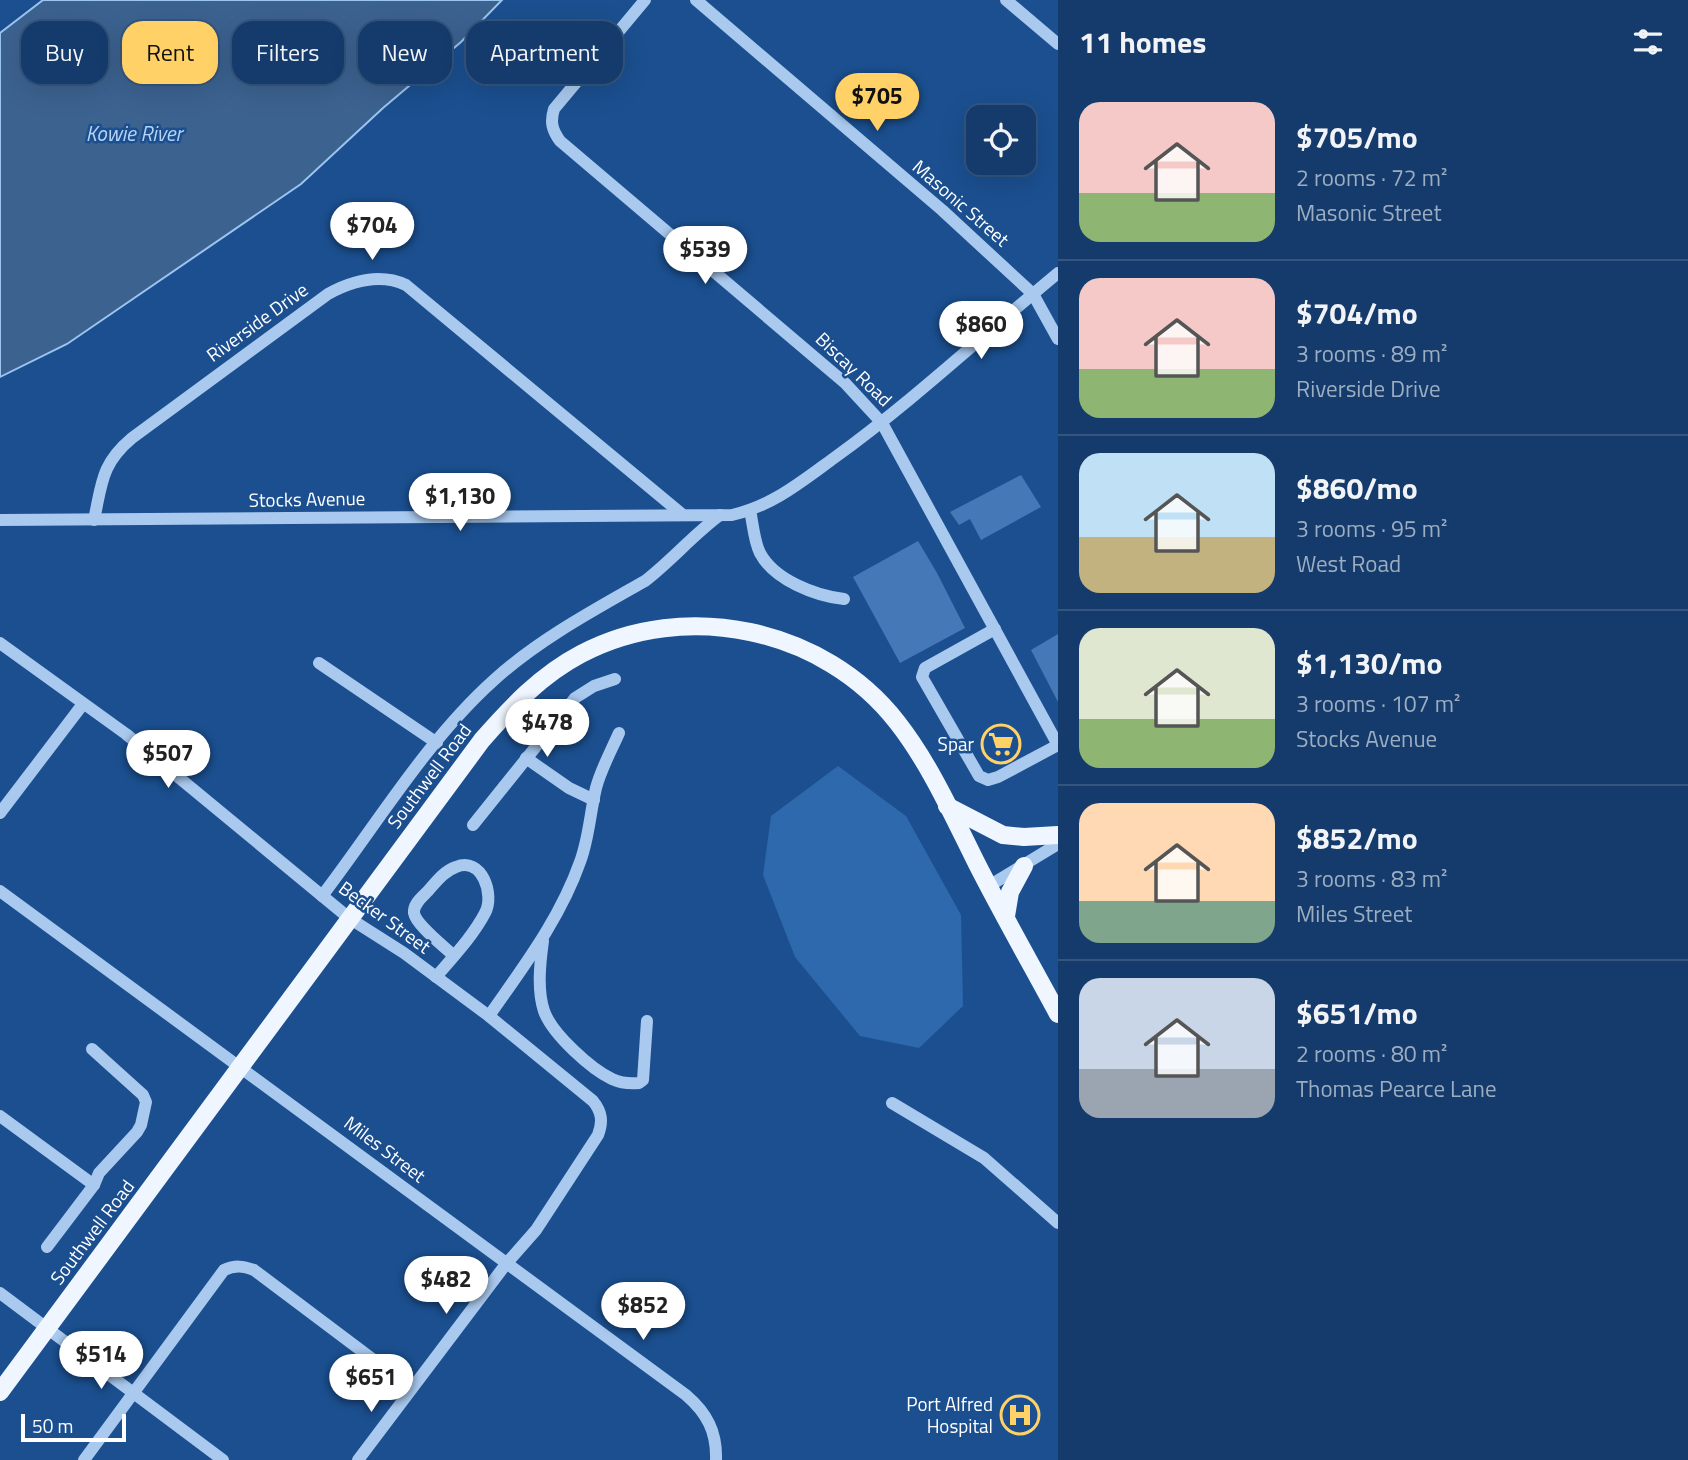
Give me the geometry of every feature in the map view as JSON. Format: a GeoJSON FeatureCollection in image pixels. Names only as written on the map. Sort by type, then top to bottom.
{"type":"FeatureCollection","features":[{"type":"Feature","properties":{"kind":"main road","name":"Southwell Road"},"geometry":{"type":"LineString","coordinates":[[0,1392],[475,750],[508,710],[535,685],[581,654],[623,636],[679,625],[740,630],[783,640],[828,661],[864,687],[908,736],[1058,1014]]}},
{"type":"Feature","properties":{"kind":"main road"},"geometry":{"type":"LineString","coordinates":[[947,806],[1003,835],[1058,835]]}},
{"type":"Feature","properties":{"kind":"main road"},"geometry":{"type":"LineString","coordinates":[[1006,916],[1010,892],[1024,866]]}},
{"type":"Feature","properties":{"kind":"street","name":"Biscay Road"},"geometry":{"type":"LineString","coordinates":[[645,0],[554,109],[551,118],[553,131],[560,141],[845,383],[882,423],[1058,745]]}},
{"type":"Feature","properties":{"kind":"street","name":"Masonic Street"},"geometry":{"type":"LineString","coordinates":[[696,0],[942,210],[1033,293],[1058,339]]}},
{"type":"Feature","properties":{"kind":"street"},"geometry":{"type":"LineString","coordinates":[[1006,0],[1058,44]]}},
{"type":"Feature","properties":{"kind":"street","name":"Stocks Avenue"},"geometry":{"type":"LineString","coordinates":[[0,520],[720,515],[750,510],[780,498],[882,423],[1058,273]]}},
{"type":"Feature","properties":{"kind":"street","name":"Riverside Drive"},"geometry":{"type":"LineString","coordinates":[[94,520],[106,466],[132,438],[328,295],[355,282],[385,279],[406,285],[683,515]]}},
{"type":"Feature","properties":{"kind":"street"},"geometry":{"type":"LineString","coordinates":[[750,510],[756,541],[765,561],[808,591],[844,599]]}},
{"type":"Feature","properties":{"kind":"street","name":"Southwell Road"},"geometry":{"type":"LineString","coordinates":[[322,896],[465,709],[505,671],[547,641],[645,581],[662,568],[695,533],[720,515]]}},
{"type":"Feature","properties":{"kind":"street"},"geometry":{"type":"LineString","coordinates":[[995,629],[925,668],[922,677],[979,776],[988,780],[998,777],[1058,745]]}},
{"type":"Feature","properties":{"kind":"street","name":"Becker Street"},"geometry":{"type":"LineString","coordinates":[[0,643],[126,734],[349,918],[489,1016],[593,1101],[601,1119],[598,1135],[536,1230],[506,1264],[358,1460]]}},
{"type":"Feature","properties":{"kind":"street"},"geometry":{"type":"LineString","coordinates":[[319,663],[437,743]]}},
{"type":"Feature","properties":{"kind":"street"},"geometry":{"type":"LineString","coordinates":[[473,825],[575,698],[594,686],[615,679]]}},
{"type":"Feature","properties":{"kind":"street"},"geometry":{"type":"LineString","coordinates":[[0,813],[83,704]]}},
{"type":"Feature","properties":{"kind":"street"},"geometry":{"type":"LineString","coordinates":[[489,1016],[543,937],[580,863],[588,837],[600,774],[619,733]]}},
{"type":"Feature","properties":{"kind":"street"},"geometry":{"type":"LineString","coordinates":[[526,758],[569,788],[594,800]]}},
{"type":"Feature","properties":{"kind":"street"},"geometry":{"type":"LineString","coordinates":[[989,886],[1058,844]]}},
{"type":"Feature","properties":{"kind":"street"},"geometry":{"type":"LineString","coordinates":[[436,977],[454,956],[485,914],[489,902],[486,881],[475,869],[463,865],[456,866],[440,877],[416,904],[414,910],[418,920],[454,956]]}},
{"type":"Feature","properties":{"kind":"street","name":"Miles Street"},"geometry":{"type":"LineString","coordinates":[[0,891],[696,1404],[715,1434],[716,1460]]}},
{"type":"Feature","properties":{"kind":"street"},"geometry":{"type":"LineString","coordinates":[[543,937],[540,995],[544,1012],[564,1042],[573,1050],[610,1078],[639,1083],[643,1080],[647,1021]]}},
{"type":"Feature","properties":{"kind":"street"},"geometry":{"type":"LineString","coordinates":[[47,1247],[94,1185],[99,1173],[141,1125],[146,1102],[136,1087],[92,1049]]}},
{"type":"Feature","properties":{"kind":"street"},"geometry":{"type":"LineString","coordinates":[[892,1103],[984,1158],[1058,1223]]}},
{"type":"Feature","properties":{"kind":"street"},"geometry":{"type":"LineString","coordinates":[[0,1116],[94,1185]]}},
{"type":"Feature","properties":{"kind":"street"},"geometry":{"type":"LineString","coordinates":[[84,1460],[223,1270],[238,1265],[254,1270],[411,1388]]}},
{"type":"Feature","properties":{"kind":"street"},"geometry":{"type":"LineString","coordinates":[[0,1293],[223,1460]]}},
{"type":"Feature","properties":{"kind":"shaded area"},"geometry":{"type":"Polygon","coordinates":[[[838,766],[906,816],[961,915],[963,1006],[919,1048],[860,1036],[795,957],[763,875],[771,816],[838,766]]]}},
{"type":"Feature","properties":{"kind":"water","name":"Kowie River"},"geometry":{"type":"Polygon","coordinates":[[[43,0],[502,0],[482,21],[466,21],[466,37],[452,50],[452,21],[358,21],[358,84],[411,84],[301,184],[67,344],[0,377],[0,33],[43,0]]]}},
{"type":"Feature","properties":{"kind":"building"},"geometry":{"type":"Polygon","coordinates":[[[1021,475],[1041,507],[981,540],[970,519],[959,525],[950,512],[1021,475]]]}},
{"type":"Feature","properties":{"kind":"building"},"geometry":{"type":"Polygon","coordinates":[[[918,541],[965,628],[900,663],[853,577],[918,541]]]}},
{"type":"Feature","properties":{"kind":"building"},"geometry":{"type":"Polygon","coordinates":[[[1058,634],[1058,702],[1031,650],[1058,634]]]}},
{"type":"Feature","properties":{"kind":"place","name":"Spar"},"geometry":{"type":"Point","coordinates":[1001,744]}},
{"type":"Feature","properties":{"kind":"place","name":"Port Alfred Hospital"},"geometry":{"type":"Point","coordinates":[1020,1415]}}]}
